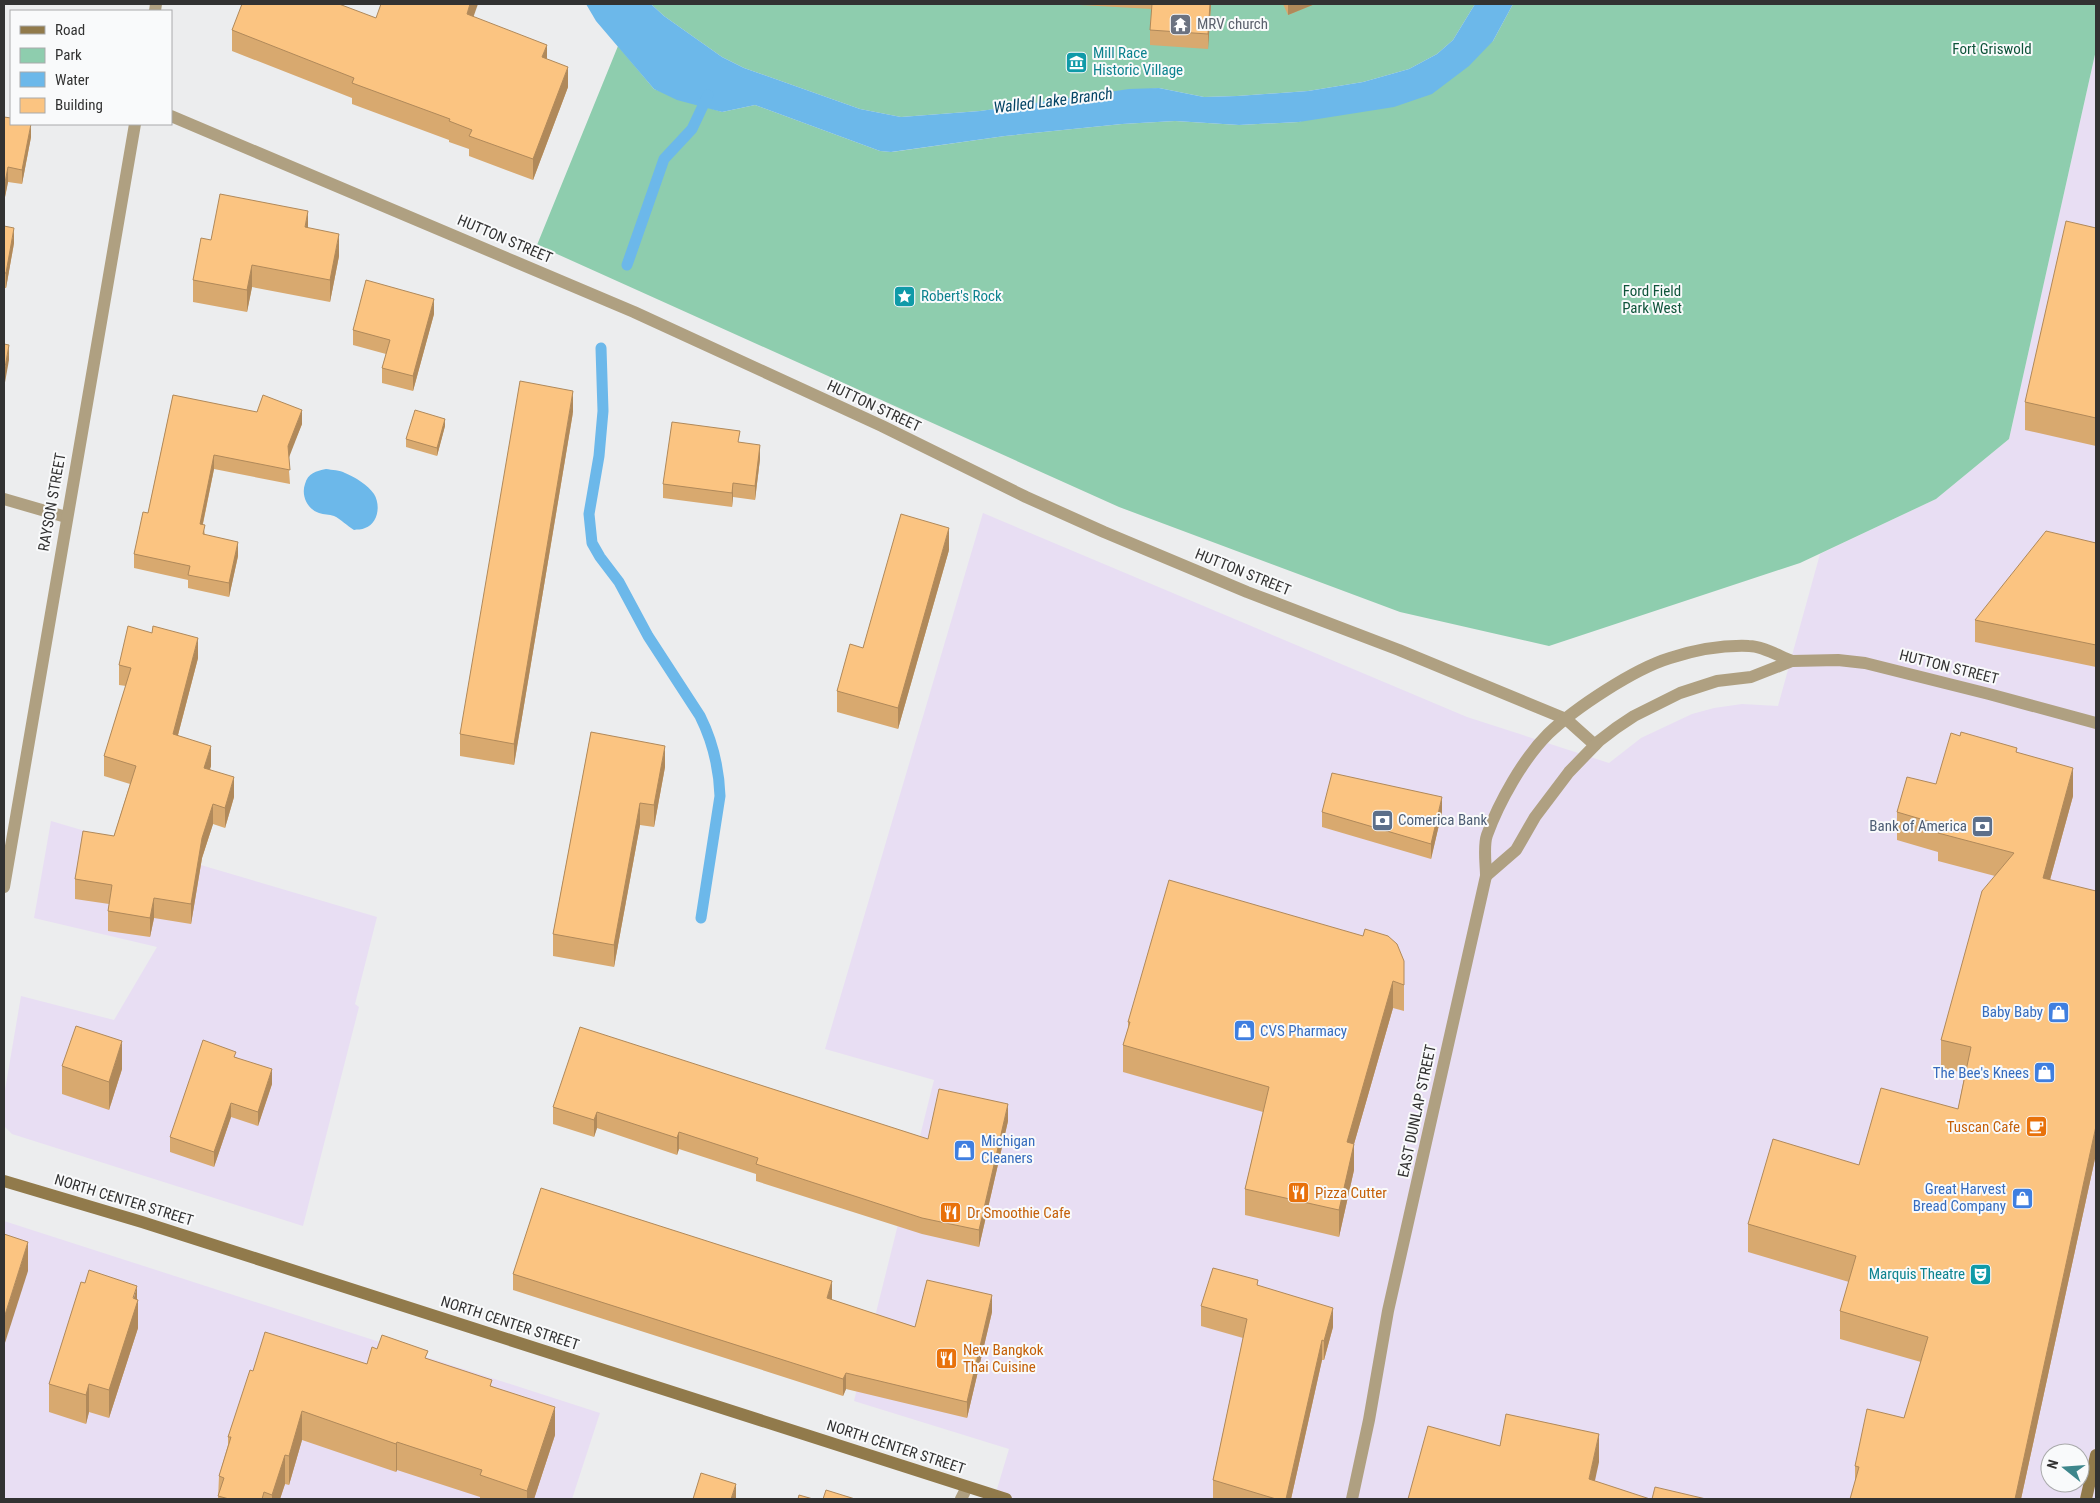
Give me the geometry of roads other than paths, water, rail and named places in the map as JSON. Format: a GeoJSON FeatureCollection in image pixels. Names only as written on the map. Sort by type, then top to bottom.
{"type":"FeatureCollection","features":[{"type":"Feature","properties":{"kind":"main road","name":"NORTH CENTER STREET"},"geometry":{"type":"LineString","coordinates":[[4,1181],[142,1222],[1006,1499]]}},
{"type":"Feature","properties":{"kind":"main road"},"geometry":{"type":"LineString","coordinates":[[2086,1499],[2096,1455]]}},
{"type":"Feature","properties":{"kind":"street","name":"HUTTON STREET"},"geometry":{"type":"LineString","coordinates":[[172,116],[634,312],[882,426],[1026,497],[1104,532],[1247,592],[1399,650],[1566,719],[1595,745],[1634,716],[1680,693],[1717,681],[1751,677],[1792,661],[1838,660],[1865,663],[2096,723]]}},
{"type":"Feature","properties":{"kind":"street","name":"RAYSON STREET"},"geometry":{"type":"LineString","coordinates":[[4,887],[66,517],[135,125]]}},
{"type":"Feature","properties":{"kind":"street"},"geometry":{"type":"LineString","coordinates":[[4,499],[66,517]]}},
{"type":"Feature","properties":{"kind":"street","name":"HUTTON STREET"},"geometry":{"type":"LineString","coordinates":[[1566,719],[1590,701],[1639,672],[1669,658],[1707,648],[1751,646],[1792,661]]}},
{"type":"Feature","properties":{"kind":"street","name":"EAST DUNLAP STREET"},"geometry":{"type":"LineString","coordinates":[[1352,1499],[1369,1420],[1388,1311],[1486,876],[1486,836],[1509,790],[1532,754],[1548,735],[1566,719]]}},
{"type":"Feature","properties":{"kind":"street"},"geometry":{"type":"LineString","coordinates":[[1486,876],[1516,850],[1545,802],[1569,772],[1595,745]]}},
{"type":"Feature","properties":{"kind":"street"},"geometry":{"type":"LineString","coordinates":[[961,1499],[967,1487]]}},
{"type":"Feature","properties":{"kind":"water"},"geometry":{"type":"Polygon","coordinates":[[[586,4],[651,4],[664,16],[722,57],[744,68],[860,109],[901,117],[980,111],[1129,89],[1159,88],[1204,97],[1308,91],[1363,82],[1409,69],[1437,54],[1453,40],[1475,4],[1513,4],[1493,41],[1469,66],[1432,94],[1394,107],[1299,122],[1239,125],[1175,121],[1122,124],[1005,136],[891,152],[880,151],[755,105],[722,112],[677,100],[654,89],[596,21],[586,4]]]}},
{"type":"Feature","properties":{"kind":"water"},"geometry":{"type":"Polygon","coordinates":[[[326,469],[341,471],[353,477],[365,484],[374,494],[378,509],[373,523],[362,529],[354,530],[337,517],[319,513],[308,505],[304,493],[306,480],[313,473],[326,469]]]}},
{"type":"Feature","properties":{"kind":"waterway"},"geometry":{"type":"LineString","coordinates":[[627,265],[664,159],[692,129],[708,95]]}},
{"type":"Feature","properties":{"kind":"waterway"},"geometry":{"type":"LineString","coordinates":[[601,348],[603,411],[599,456],[589,514],[592,543],[619,582],[648,636],[700,716],[711,745],[720,796],[701,918]]}},
{"type":"Feature","properties":{"kind":"place","name":"MRV church"},"geometry":{"type":"Point","coordinates":[1181,24]}},
{"type":"Feature","properties":{"kind":"place","name":"Mill Race Historic Village"},"geometry":{"type":"Point","coordinates":[1077,62]}},
{"type":"Feature","properties":{"kind":"place","name":"Robert's Rock"},"geometry":{"type":"Point","coordinates":[905,296]}},
{"type":"Feature","properties":{"kind":"place","name":"Comerica Bank"},"geometry":{"type":"Point","coordinates":[1382,820]}},
{"type":"Feature","properties":{"kind":"place","name":"Bank of America"},"geometry":{"type":"Point","coordinates":[1983,826]}},
{"type":"Feature","properties":{"kind":"place","name":"Baby Baby"},"geometry":{"type":"Point","coordinates":[2059,1012]}},
{"type":"Feature","properties":{"kind":"place","name":"CVS Pharmacy"},"geometry":{"type":"Point","coordinates":[1244,1031]}},
{"type":"Feature","properties":{"kind":"place","name":"The Bee's Knees"},"geometry":{"type":"Point","coordinates":[2045,1073]}},
{"type":"Feature","properties":{"kind":"place","name":"Tuscan Cafe"},"geometry":{"type":"Point","coordinates":[2036,1127]}},
{"type":"Feature","properties":{"kind":"place","name":"Michigan Cleaners"},"geometry":{"type":"Point","coordinates":[965,1150]}},
{"type":"Feature","properties":{"kind":"place","name":"Pizza Cutter"},"geometry":{"type":"Point","coordinates":[1299,1193]}},
{"type":"Feature","properties":{"kind":"place","name":"Great Harvest Bread Company"},"geometry":{"type":"Point","coordinates":[2022,1198]}},
{"type":"Feature","properties":{"kind":"place","name":"Dr Smoothie Cafe"},"geometry":{"type":"Point","coordinates":[951,1213]}},
{"type":"Feature","properties":{"kind":"place","name":"Marquis Theatre"},"geometry":{"type":"Point","coordinates":[1981,1274]}},
{"type":"Feature","properties":{"kind":"place","name":"New Bangkok Thai Cuisine"},"geometry":{"type":"Point","coordinates":[947,1359]}},
{"type":"Feature","properties":{"kind":"park label","name":"Fort Griswold"},"geometry":{"type":"Point","coordinates":[1992,49]}},
{"type":"Feature","properties":{"kind":"park label","name":"Ford Field Park West"},"geometry":{"type":"Point","coordinates":[1652,300]}},
{"type":"Feature","properties":{"kind":"water label","name":"Walled Lake Branch"},"geometry":{"type":"Point","coordinates":[1053,100]}}]}
